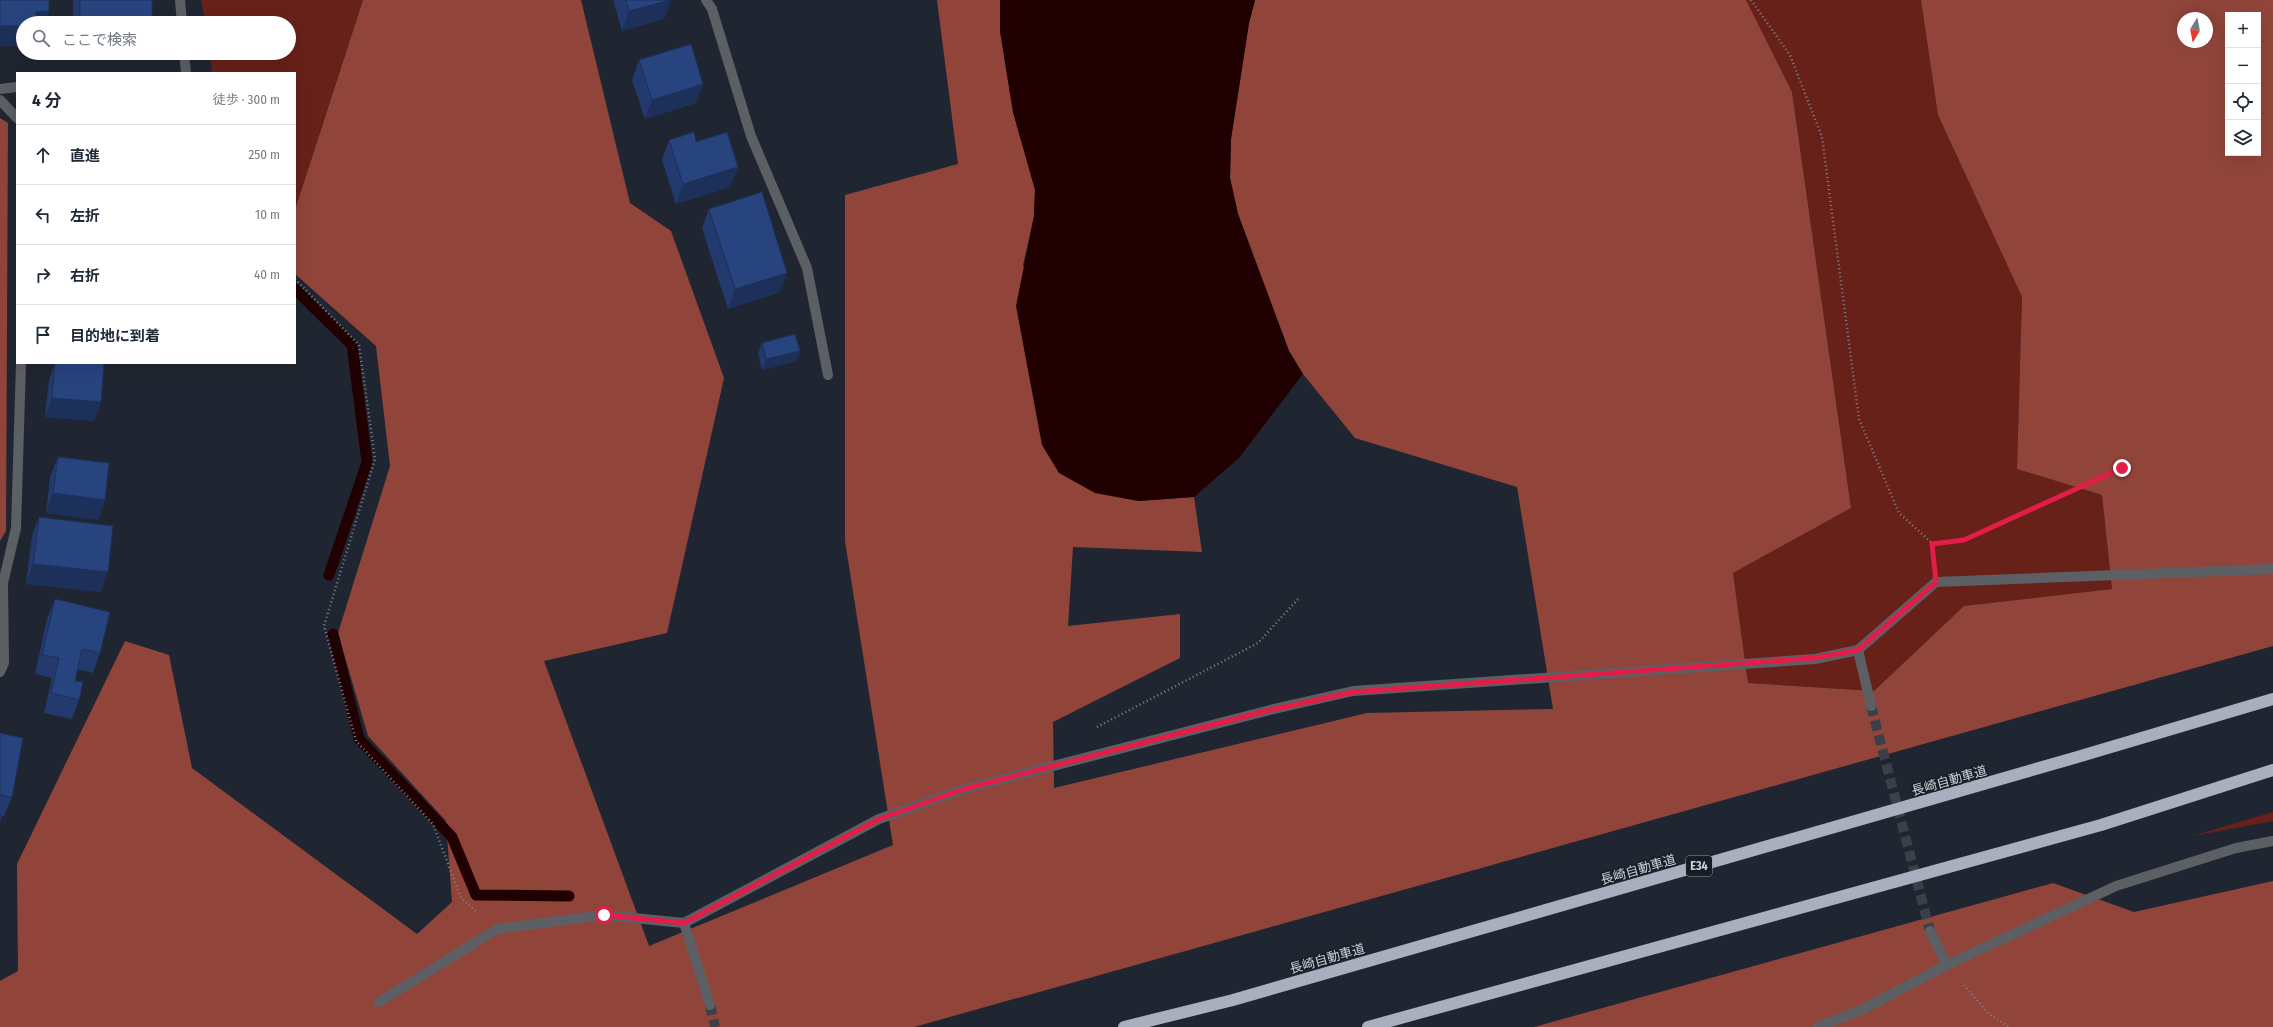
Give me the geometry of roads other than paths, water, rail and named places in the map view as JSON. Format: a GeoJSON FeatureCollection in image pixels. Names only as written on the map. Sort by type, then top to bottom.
{"type":"FeatureCollection","features":[{"type":"Feature","properties":{"kind":"highway","name":"長崎自動車道"},"geometry":{"type":"LineString","coordinates":[[1124,1027],[1233,1000],[2074,758],[2273,699]]}},
{"type":"Feature","properties":{"kind":"highway"},"geometry":{"type":"LineString","coordinates":[[1368,1027],[2101,825],[2273,770]]}},
{"type":"Feature","properties":{"kind":"street"},"geometry":{"type":"LineString","coordinates":[[180,0],[181,16]]}},
{"type":"Feature","properties":{"kind":"street"},"geometry":{"type":"LineString","coordinates":[[706,0],[712,9],[751,136],[807,268],[828,375]]}},
{"type":"Feature","properties":{"kind":"street"},"geometry":{"type":"LineString","coordinates":[[185,60],[186,72]]}},
{"type":"Feature","properties":{"kind":"street"},"geometry":{"type":"LineString","coordinates":[[0,89],[16,87]]}},
{"type":"Feature","properties":{"kind":"street"},"geometry":{"type":"LineString","coordinates":[[0,100],[16,117]]}},
{"type":"Feature","properties":{"kind":"street"},"geometry":{"type":"LineString","coordinates":[[0,672],[4,663],[3,582],[16,528],[21,364]]}},
{"type":"Feature","properties":{"kind":"street"},"geometry":{"type":"LineString","coordinates":[[379,1002],[497,929],[604,915],[684,923],[879,819],[964,789],[1270,710],[1353,692],[1815,658],[1858,650],[1936,582],[2273,569]]}},
{"type":"Feature","properties":{"kind":"street"},"geometry":{"type":"LineString","coordinates":[[1858,650],[1872,706]]}},
{"type":"Feature","properties":{"kind":"street"},"geometry":{"type":"LineString","coordinates":[[1818,1027],[1863,1009],[1947,965],[2116,886],[2236,848],[2273,841]]}},
{"type":"Feature","properties":{"kind":"street"},"geometry":{"type":"LineString","coordinates":[[684,923],[710,1005]]}},
{"type":"Feature","properties":{"kind":"street"},"geometry":{"type":"LineString","coordinates":[[1930,931],[1947,965]]}},
{"type":"Feature","properties":{"kind":"waterway"},"geometry":{"type":"LineString","coordinates":[[296,290],[352,345],[367,462],[329,575]]}},
{"type":"Feature","properties":{"kind":"waterway"},"geometry":{"type":"LineString","coordinates":[[333,634],[359,739],[452,837],[476,895],[569,896]]}},
{"type":"Feature","properties":{"kind":"tunnel"},"geometry":{"type":"LineString","coordinates":[[1871,706],[1930,931]]}},
{"type":"Feature","properties":{"kind":"tunnel"},"geometry":{"type":"LineString","coordinates":[[710,1005],[715,1027]]}}]}
